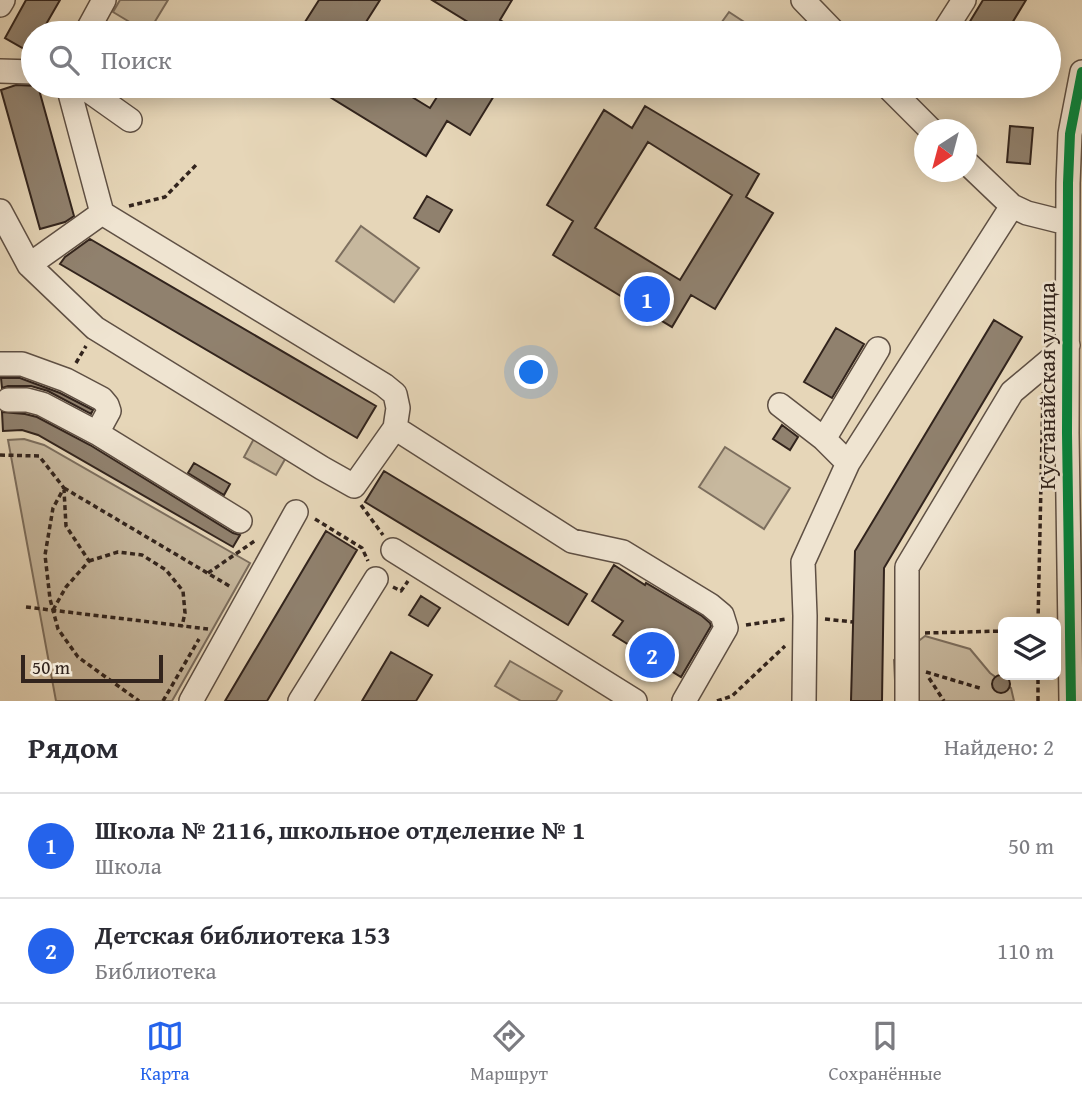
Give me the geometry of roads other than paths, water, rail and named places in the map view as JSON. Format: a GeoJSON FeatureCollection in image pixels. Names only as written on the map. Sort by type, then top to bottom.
{"type":"FeatureCollection","features":[{"type":"Feature","properties":{"kind":"street"},"geometry":{"type":"LineString","coordinates":[[0,5],[3,0]]}},
{"type":"Feature","properties":{"kind":"street"},"geometry":{"type":"LineString","coordinates":[[93,21],[104,0]]}},
{"type":"Feature","properties":{"kind":"street"},"geometry":{"type":"LineString","coordinates":[[803,0],[823,21]]}},
{"type":"Feature","properties":{"kind":"street"},"geometry":{"type":"LineString","coordinates":[[951,21],[964,0]]}},
{"type":"Feature","properties":{"kind":"street"},"geometry":{"type":"LineString","coordinates":[[0,71],[21,72]]}},
{"type":"Feature","properties":{"kind":"street","name":"Кустанайская улица"},"geometry":{"type":"LineString","coordinates":[[1071,701],[1075,436],[1068,345],[1075,256],[1067,223],[1070,134],[1082,72]]}},
{"type":"Feature","properties":{"kind":"street"},"geometry":{"type":"LineString","coordinates":[[0,211],[29,265],[95,328],[354,486],[395,428],[395,394],[384,385],[102,213],[71,98]]}},
{"type":"Feature","properties":{"kind":"street"},"geometry":{"type":"LineString","coordinates":[[99,98],[130,120]]}},
{"type":"Feature","properties":{"kind":"street"},"geometry":{"type":"LineString","coordinates":[[906,98],[922,119]]}},
{"type":"Feature","properties":{"kind":"street"},"geometry":{"type":"LineString","coordinates":[[977,173],[1012,206],[1027,213],[1067,223]]}},
{"type":"Feature","properties":{"kind":"street"},"geometry":{"type":"LineString","coordinates":[[804,701],[803,562],[848,463],[1012,206]]}},
{"type":"Feature","properties":{"kind":"street"},"geometry":{"type":"LineString","coordinates":[[29,265],[102,213]]}},
{"type":"Feature","properties":{"kind":"street"},"geometry":{"type":"LineString","coordinates":[[906,701],[907,567],[1012,392],[1068,345]]}},
{"type":"Feature","properties":{"kind":"street"},"geometry":{"type":"LineString","coordinates":[[824,439],[878,349]]}},
{"type":"Feature","properties":{"kind":"street"},"geometry":{"type":"LineString","coordinates":[[0,365],[22,364],[66,380],[102,399],[109,411],[97,433]]}},
{"type":"Feature","properties":{"kind":"street"},"geometry":{"type":"LineString","coordinates":[[8,400],[42,404],[97,433],[240,522]]}},
{"type":"Feature","properties":{"kind":"street"},"geometry":{"type":"LineString","coordinates":[[780,405],[824,439],[848,463]]}},
{"type":"Feature","properties":{"kind":"street"},"geometry":{"type":"LineString","coordinates":[[395,428],[572,541],[623,552],[722,615],[726,628],[684,701]]}},
{"type":"Feature","properties":{"kind":"street"},"geometry":{"type":"LineString","coordinates":[[191,701],[296,512]]}},
{"type":"Feature","properties":{"kind":"street"},"geometry":{"type":"LineString","coordinates":[[393,550],[635,701]]}},
{"type":"Feature","properties":{"kind":"street"},"geometry":{"type":"LineString","coordinates":[[300,701],[376,579]]}},
{"type":"Feature","properties":{"kind":"place","name":"Школа № 2116, школьное отделение № 1"},"geometry":{"type":"Point","coordinates":[647,299]}},
{"type":"Feature","properties":{"kind":"place","name":"Детская библиотека 153"},"geometry":{"type":"Point","coordinates":[652,655]}}]}
